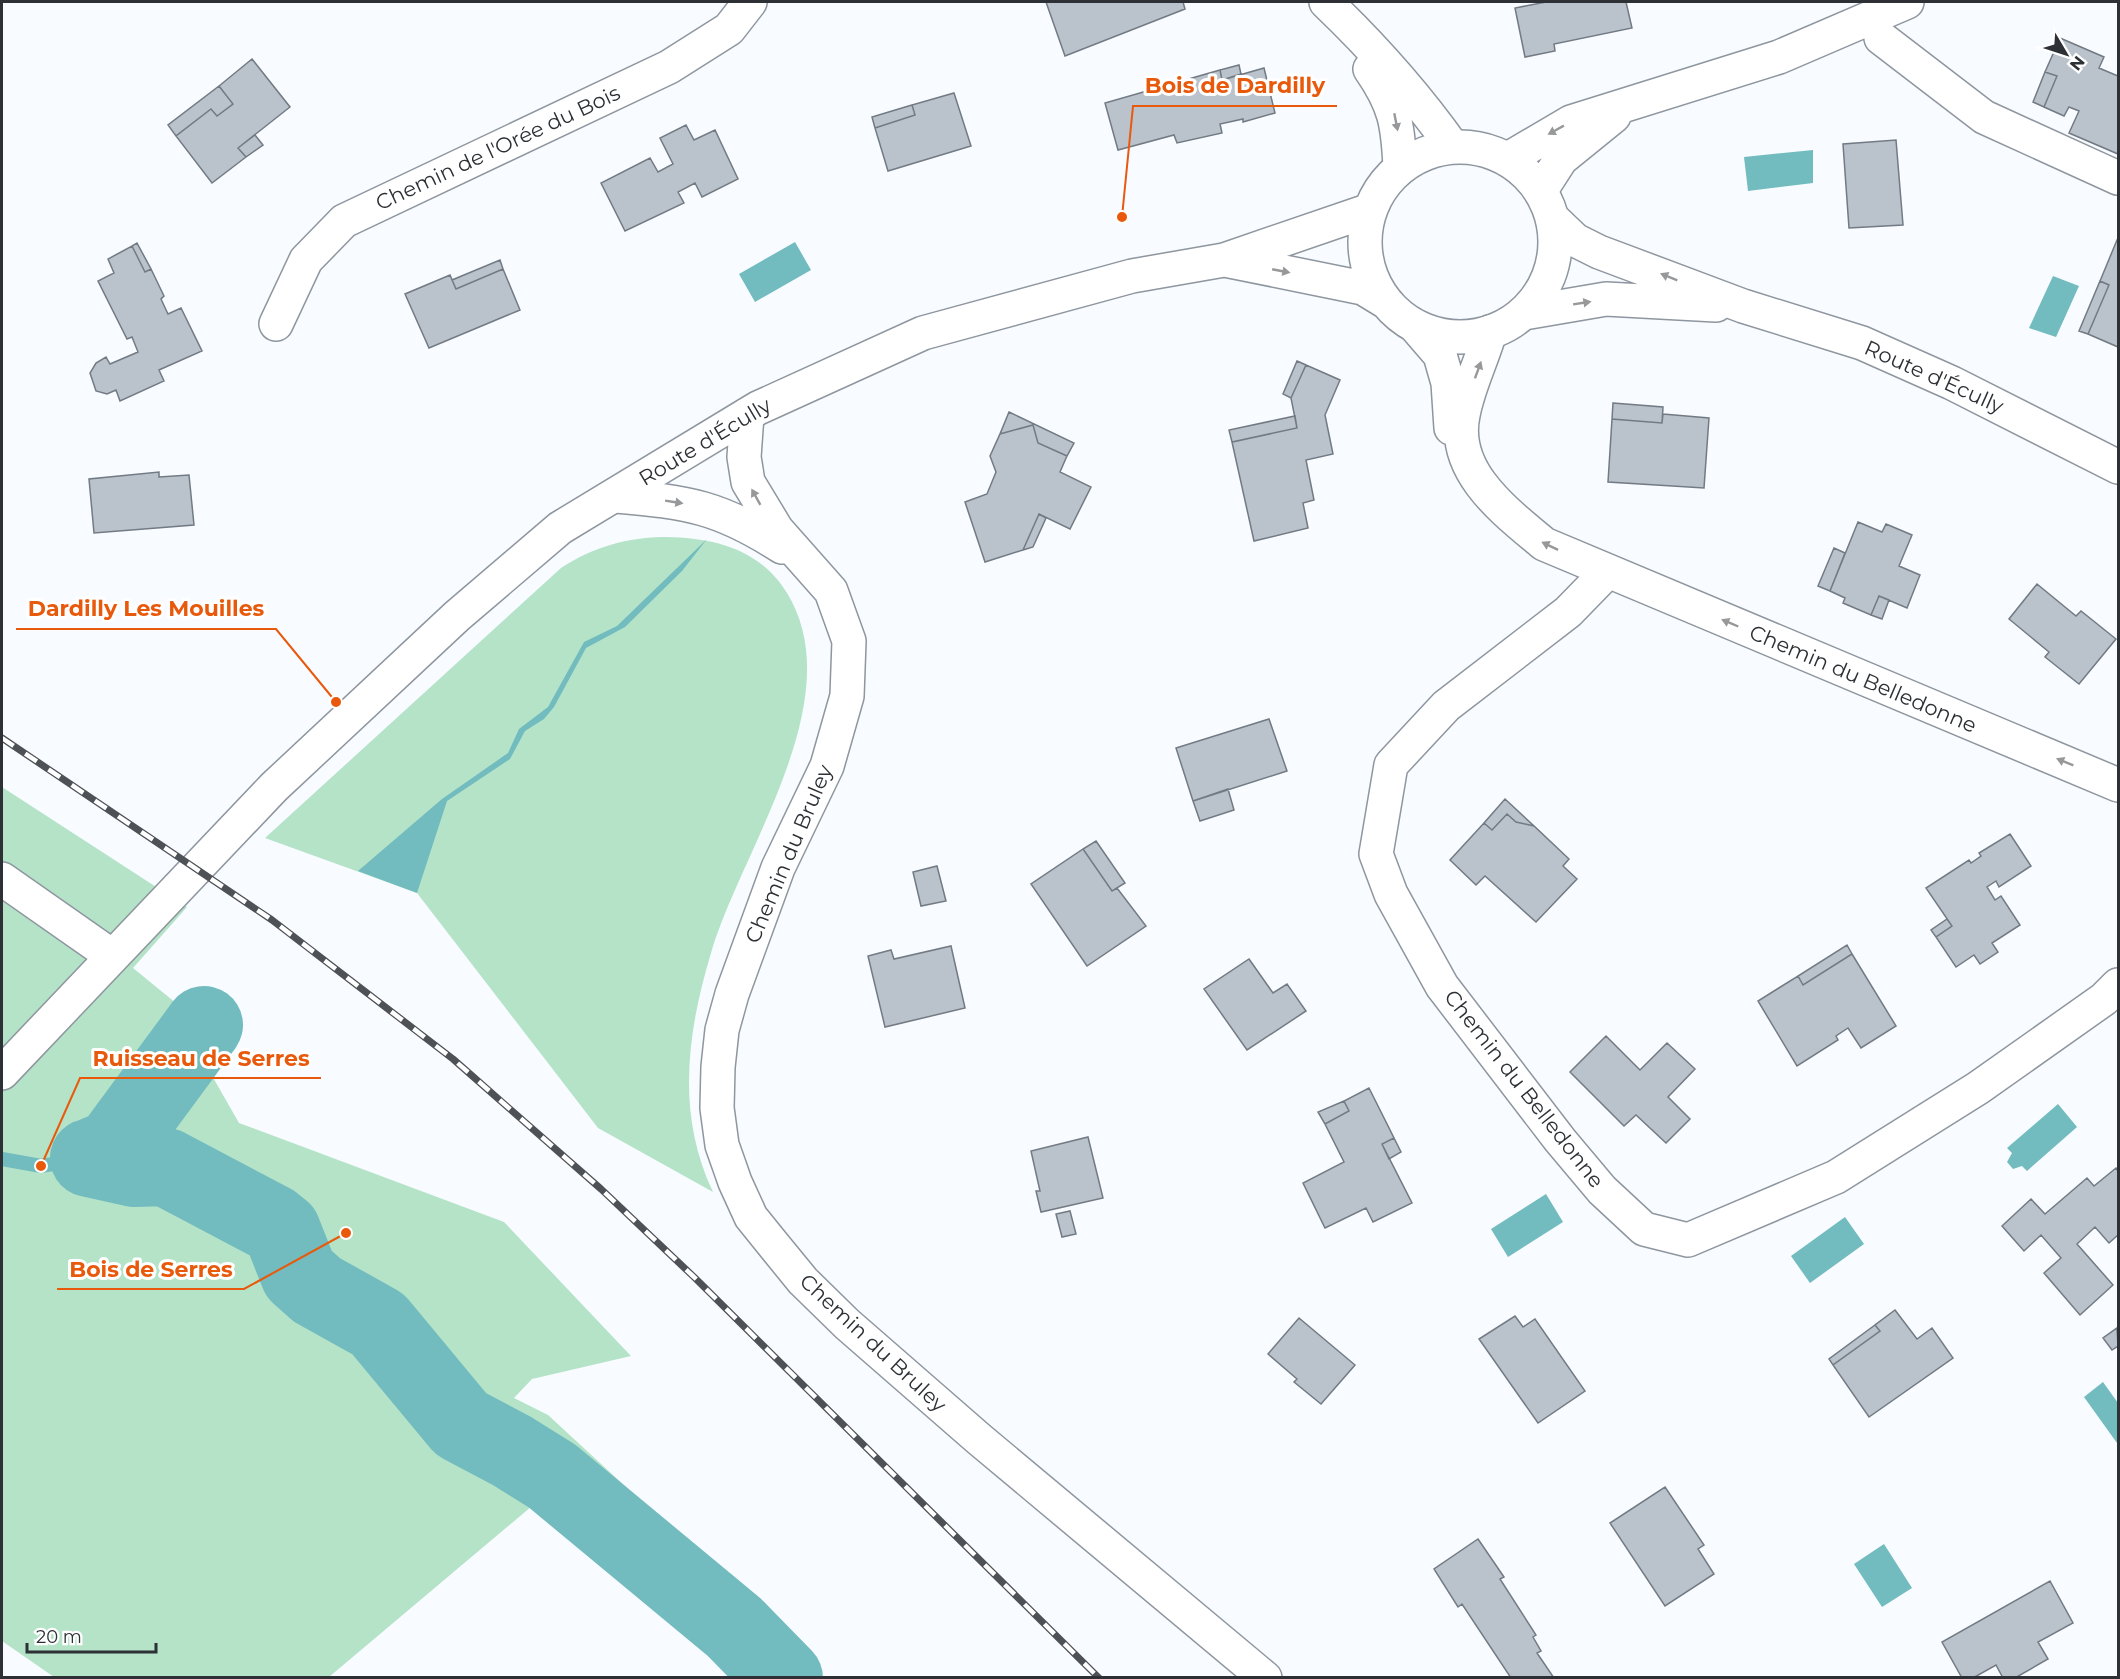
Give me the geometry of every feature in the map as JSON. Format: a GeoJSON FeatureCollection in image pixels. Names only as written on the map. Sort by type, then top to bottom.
{"type":"FeatureCollection","features":[{"type":"Feature","properties":{"kind":"street","name":"Chemin de l'Orée du Bois"},"geometry":{"type":"LineString","coordinates":[[276,324],[306,260],[344,221],[669,67],[729,29],[750,2]]}},
{"type":"Feature","properties":{"kind":"street"},"geometry":{"type":"LineString","coordinates":[[1324,2],[1366,40],[1430,114],[1452,146]]}},
{"type":"Feature","properties":{"kind":"street"},"geometry":{"type":"LineString","coordinates":[[1324,2],[1392,104],[1398,134],[1400,167]]}},
{"type":"Feature","properties":{"kind":"street"},"geometry":{"type":"LineString","coordinates":[[1508,159],[1571,122],[1779,57],[1903,2]]}},
{"type":"Feature","properties":{"kind":"street"},"geometry":{"type":"LineString","coordinates":[[1881,38],[1984,117],[2118,178]]}},
{"type":"Feature","properties":{"kind":"street"},"geometry":{"type":"LineString","coordinates":[[1547,204],[1561,159],[1620,112],[1651,98]]}},
{"type":"Feature","properties":{"kind":"street"},"geometry":{"type":"LineString","coordinates":[[1452,146],[1490,150],[1508,159],[1526,172],[1547,204],[1556,244],[1552,270],[1541,292],[1524,313],[1490,332],[1465,337],[1440,335],[1415,326],[1386,302],[1373,281],[1366,259],[1365,234],[1370,210],[1382,186],[1400,167],[1425,153],[1452,146]]}},
{"type":"Feature","properties":{"kind":"street","name":"Route d'Écully"},"geometry":{"type":"LineString","coordinates":[[1547,204],[1575,240],[1599,252],[1743,306],[1862,344],[1952,383],[2118,466]]}},
{"type":"Feature","properties":{"kind":"street","name":"Route d'Écully"},"geometry":{"type":"LineString","coordinates":[[112,956],[274,787],[474,602],[560,528],[747,415],[813,382],[923,333],[1132,276],[1224,260],[1370,210]]}},
{"type":"Feature","properties":{"kind":"street","name":"Route d'Écully"},"geometry":{"type":"LineString","coordinates":[[1224,260],[1363,288],[1386,302]]}},
{"type":"Feature","properties":{"kind":"street","name":"Route d'Écully"},"geometry":{"type":"LineString","coordinates":[[1524,313],[1606,299],[1743,306]]}},
{"type":"Feature","properties":{"kind":"street","name":"Chemin du Belledonne"},"geometry":{"type":"LineString","coordinates":[[1415,326],[1440,355],[1448,383],[1450,423],[1456,444],[1466,462],[1495,503],[1544,544],[2118,785]]}},
{"type":"Feature","properties":{"kind":"street","name":"Chemin du Belledonne"},"geometry":{"type":"LineString","coordinates":[[1466,462],[1460,435],[1462,415],[1490,332]]}},
{"type":"Feature","properties":{"kind":"street","name":"Chemin du Bruley"},"geometry":{"type":"LineString","coordinates":[[747,415],[744,457],[748,482],[777,531],[831,591],[849,641],[847,696],[827,766],[778,868],[732,994],[722,1030],[717,1067],[717,1108],[722,1145],[735,1182],[752,1217],[765,1234],[803,1281],[847,1324],[979,1439],[1265,1677]]}},
{"type":"Feature","properties":{"kind":"street","name":"Chemin du Bruley"},"geometry":{"type":"LineString","coordinates":[[616,496],[676,501],[717,511],[748,525],[803,561]]}},
{"type":"Feature","properties":{"kind":"street","name":"Chemin du Belledonne"},"geometry":{"type":"LineString","coordinates":[[1608,571],[1568,612],[1446,706],[1391,765],[1376,854],[1391,894],[1442,986],[1560,1140],[1602,1190],[1644,1229],[1688,1240],[1836,1177],[1978,1088],[2104,999],[2118,985]]}},
{"type":"Feature","properties":{"kind":"street"},"geometry":{"type":"LineString","coordinates":[[2,879],[112,956],[2,1073]]}},
{"type":"Feature","properties":{"kind":"green space"},"geometry":{"type":"Polygon","coordinates":[[[666,537],[702,540],[735,549],[750,556],[776,578],[787,593],[804,635],[807,679],[799,726],[785,774],[726,912],[711,953],[691,1043],[690,1103],[694,1133],[701,1163],[713,1192],[598,1128],[417,893],[265,838],[561,568],[586,554],[611,545],[638,539],[666,537]]]}},
{"type":"Feature","properties":{"kind":"green space"},"geometry":{"type":"Polygon","coordinates":[[[2,787],[187,907],[133,968],[220,1039],[203,1060],[239,1123],[504,1222],[631,1356],[532,1379],[514,1398],[548,1415],[638,1498],[814,1677],[731,1677],[544,1496],[329,1677],[54,1677],[2,1641],[2,787]]]}},
{"type":"Feature","properties":{"kind":"water"},"geometry":{"type":"Polygon","coordinates":[[[1813,150],[1813,183],[1748,191],[1744,157],[1813,150]]]}},
{"type":"Feature","properties":{"kind":"water"},"geometry":{"type":"Polygon","coordinates":[[[795,242],[811,270],[755,302],[739,274],[795,242]]]}},
{"type":"Feature","properties":{"kind":"water"},"geometry":{"type":"Polygon","coordinates":[[[2053,276],[2079,286],[2056,337],[2029,328],[2053,276]]]}},
{"type":"Feature","properties":{"kind":"water"},"geometry":{"type":"Polygon","coordinates":[[[707,539],[682,571],[625,627],[586,648],[554,707],[544,719],[525,731],[510,759],[447,801],[417,893],[358,871],[442,799],[508,753],[519,729],[548,707],[584,642],[617,626],[707,539]]]}},
{"type":"Feature","properties":{"kind":"water"},"geometry":{"type":"Polygon","coordinates":[[[2058,1104],[2077,1127],[2027,1171],[2022,1166],[2013,1169],[2007,1162],[2012,1153],[2007,1148],[2058,1104]]]}},
{"type":"Feature","properties":{"kind":"water"},"geometry":{"type":"Polygon","coordinates":[[[1546,1194],[1563,1222],[1508,1257],[1491,1229],[1546,1194]]]}},
{"type":"Feature","properties":{"kind":"water"},"geometry":{"type":"Polygon","coordinates":[[[1845,1217],[1864,1244],[1810,1283],[1791,1256],[1845,1217]]]}},
{"type":"Feature","properties":{"kind":"water"},"geometry":{"type":"Polygon","coordinates":[[[2103,1382],[2118,1403],[2117,1443],[2084,1397],[2103,1382]]]}},
{"type":"Feature","properties":{"kind":"water"},"geometry":{"type":"Polygon","coordinates":[[[1884,1544],[1912,1588],[1882,1607],[1854,1564],[1884,1544]]]}},
{"type":"Feature","properties":{"kind":"building"},"geometry":{"type":"Polygon","coordinates":[[[1046,2],[1183,2],[1185,9],[1065,56],[1046,2]]]}},
{"type":"Feature","properties":{"kind":"building"},"geometry":{"type":"Polygon","coordinates":[[[1546,2],[1626,2],[1632,28],[1554,44],[1555,51],[1525,57],[1515,8],[1546,2]]]}},
{"type":"Feature","properties":{"kind":"building"},"geometry":{"type":"Polygon","coordinates":[[[2060,38],[2104,57],[2099,68],[2118,76],[2118,154],[2069,133],[2079,111],[2069,107],[2064,116],[2044,107],[2057,76],[2045,72],[2060,38]]]}},
{"type":"Feature","properties":{"kind":"building"},"geometry":{"type":"Polygon","coordinates":[[[252,59],[290,107],[238,148],[246,157],[212,183],[176,136],[211,109],[217,116],[233,104],[219,86],[252,59]]]}},
{"type":"Feature","properties":{"kind":"building"},"geometry":{"type":"Polygon","coordinates":[[[1239,65],[1241,74],[1222,80],[1220,70],[1239,65]]]}},
{"type":"Feature","properties":{"kind":"building"},"geometry":{"type":"Polygon","coordinates":[[[1264,68],[1275,113],[1243,122],[1243,119],[1220,124],[1222,133],[1177,143],[1174,135],[1118,150],[1105,103],[1220,70],[1222,80],[1264,68]]]}},
{"type":"Feature","properties":{"kind":"building"},"geometry":{"type":"Polygon","coordinates":[[[2045,72],[2057,76],[2044,107],[2033,102],[2045,72]]]}},
{"type":"Feature","properties":{"kind":"building"},"geometry":{"type":"Polygon","coordinates":[[[219,86],[233,104],[217,116],[211,109],[176,136],[168,125],[219,86]]]}},
{"type":"Feature","properties":{"kind":"building"},"geometry":{"type":"Polygon","coordinates":[[[954,93],[971,146],[888,171],[875,128],[915,115],[912,105],[954,93]]]}},
{"type":"Feature","properties":{"kind":"building"},"geometry":{"type":"Polygon","coordinates":[[[912,105],[915,115],[875,128],[872,117],[912,105]]]}},
{"type":"Feature","properties":{"kind":"building"},"geometry":{"type":"Polygon","coordinates":[[[686,125],[694,140],[715,130],[738,179],[702,197],[695,183],[678,192],[684,203],[625,231],[601,183],[650,158],[658,172],[673,164],[660,138],[686,125]]]}},
{"type":"Feature","properties":{"kind":"building"},"geometry":{"type":"Polygon","coordinates":[[[255,135],[263,145],[246,157],[238,148],[255,135]]]}},
{"type":"Feature","properties":{"kind":"building"},"geometry":{"type":"Polygon","coordinates":[[[1896,140],[1903,225],[1849,228],[1843,144],[1896,140]]]}},
{"type":"Feature","properties":{"kind":"building"},"geometry":{"type":"Polygon","coordinates":[[[2117,240],[2118,347],[2088,334],[2109,285],[2100,281],[2117,240]]]}},
{"type":"Feature","properties":{"kind":"building"},"geometry":{"type":"Polygon","coordinates":[[[137,243],[151,269],[145,272],[132,246],[137,243]]]}},
{"type":"Feature","properties":{"kind":"building"},"geometry":{"type":"Polygon","coordinates":[[[132,246],[145,272],[151,269],[164,296],[161,299],[168,314],[181,308],[202,351],[159,370],[164,381],[120,401],[116,390],[107,394],[96,391],[90,373],[96,363],[106,357],[110,364],[138,352],[132,337],[127,339],[98,281],[114,273],[108,259],[132,246]]]}},
{"type":"Feature","properties":{"kind":"building"},"geometry":{"type":"Polygon","coordinates":[[[500,260],[503,269],[456,289],[452,280],[500,260]]]}},
{"type":"Feature","properties":{"kind":"building"},"geometry":{"type":"Polygon","coordinates":[[[503,269],[520,310],[429,348],[405,294],[450,275],[456,289],[503,269]]]}},
{"type":"Feature","properties":{"kind":"building"},"geometry":{"type":"Polygon","coordinates":[[[2100,281],[2109,285],[2088,334],[2079,331],[2100,281]]]}},
{"type":"Feature","properties":{"kind":"building"},"geometry":{"type":"Polygon","coordinates":[[[1297,361],[1306,365],[1291,398],[1283,394],[1297,361]]]}},
{"type":"Feature","properties":{"kind":"building"},"geometry":{"type":"Polygon","coordinates":[[[1306,365],[1340,380],[1325,415],[1333,454],[1306,460],[1314,500],[1303,503],[1308,528],[1254,541],[1232,442],[1297,428],[1291,398],[1306,365]]]}},
{"type":"Feature","properties":{"kind":"building"},"geometry":{"type":"Polygon","coordinates":[[[1613,403],[1663,407],[1662,423],[1612,419],[1613,403]]]}},
{"type":"Feature","properties":{"kind":"building"},"geometry":{"type":"Polygon","coordinates":[[[1009,412],[1074,443],[1067,456],[1038,443],[1033,425],[1000,434],[1009,412]]]}},
{"type":"Feature","properties":{"kind":"building"},"geometry":{"type":"Polygon","coordinates":[[[1663,414],[1709,418],[1704,488],[1608,482],[1612,419],[1662,423],[1663,414]]]}},
{"type":"Feature","properties":{"kind":"building"},"geometry":{"type":"Polygon","coordinates":[[[1295,416],[1297,428],[1232,442],[1229,430],[1295,416]]]}},
{"type":"Feature","properties":{"kind":"building"},"geometry":{"type":"Polygon","coordinates":[[[1033,425],[1038,443],[1067,456],[1060,472],[1091,487],[1070,529],[1039,514],[1023,550],[985,562],[965,502],[987,494],[996,472],[990,456],[1000,434],[1033,425]]]}},
{"type":"Feature","properties":{"kind":"building"},"geometry":{"type":"Polygon","coordinates":[[[159,472],[159,477],[189,475],[194,525],[94,533],[89,479],[159,472]]]}},
{"type":"Feature","properties":{"kind":"building"},"geometry":{"type":"Polygon","coordinates":[[[1039,514],[1046,518],[1033,547],[1023,550],[1039,514]]]}},
{"type":"Feature","properties":{"kind":"building"},"geometry":{"type":"Polygon","coordinates":[[[1858,522],[1882,532],[1886,524],[1912,535],[1899,566],[1920,575],[1907,608],[1879,596],[1871,615],[1843,603],[1845,598],[1830,591],[1858,522]]]}},
{"type":"Feature","properties":{"kind":"building"},"geometry":{"type":"Polygon","coordinates":[[[1834,548],[1845,553],[1830,591],[1818,586],[1834,548]]]}},
{"type":"Feature","properties":{"kind":"building"},"geometry":{"type":"Polygon","coordinates":[[[2037,584],[2076,616],[2081,611],[2116,639],[2079,684],[2045,657],[2049,652],[2009,619],[2037,584]]]}},
{"type":"Feature","properties":{"kind":"building"},"geometry":{"type":"Polygon","coordinates":[[[1879,596],[1889,600],[1882,619],[1871,615],[1879,596]]]}},
{"type":"Feature","properties":{"kind":"building"},"geometry":{"type":"Polygon","coordinates":[[[1269,719],[1287,771],[1193,801],[1176,748],[1269,719]]]}},
{"type":"Feature","properties":{"kind":"building"},"geometry":{"type":"Polygon","coordinates":[[[1228,789],[1234,810],[1200,821],[1193,801],[1228,789]]]}},
{"type":"Feature","properties":{"kind":"building"},"geometry":{"type":"Polygon","coordinates":[[[1505,799],[1534,826],[1516,822],[1507,814],[1492,830],[1484,823],[1505,799]]]}},
{"type":"Feature","properties":{"kind":"building"},"geometry":{"type":"Polygon","coordinates":[[[1507,814],[1516,822],[1534,826],[1569,859],[1563,866],[1577,879],[1536,922],[1485,876],[1476,885],[1450,860],[1484,823],[1492,830],[1507,814]]]}},
{"type":"Feature","properties":{"kind":"building"},"geometry":{"type":"Polygon","coordinates":[[[2010,834],[2031,866],[1999,887],[1996,881],[1987,887],[1995,900],[2001,896],[2020,925],[1992,943],[1998,952],[1980,964],[1974,955],[1956,967],[1936,937],[1952,926],[1926,888],[1969,860],[1971,863],[1981,856],[1979,853],[2010,834]]]}},
{"type":"Feature","properties":{"kind":"building"},"geometry":{"type":"Polygon","coordinates":[[[1096,841],[1125,883],[1112,891],[1083,849],[1096,841]]]}},
{"type":"Feature","properties":{"kind":"building"},"geometry":{"type":"Polygon","coordinates":[[[1083,849],[1112,891],[1117,888],[1146,926],[1087,966],[1031,884],[1083,849]]]}},
{"type":"Feature","properties":{"kind":"building"},"geometry":{"type":"Polygon","coordinates":[[[937,866],[946,901],[921,906],[913,872],[937,866]]]}},
{"type":"Feature","properties":{"kind":"building"},"geometry":{"type":"Polygon","coordinates":[[[1947,919],[1952,926],[1936,937],[1931,930],[1947,919]]]}},
{"type":"Feature","properties":{"kind":"building"},"geometry":{"type":"Polygon","coordinates":[[[1847,945],[1852,954],[1803,985],[1798,976],[1847,945]]]}},
{"type":"Feature","properties":{"kind":"building"},"geometry":{"type":"Polygon","coordinates":[[[951,946],[965,1008],[885,1027],[868,956],[891,950],[894,959],[951,946]]]}},
{"type":"Feature","properties":{"kind":"building"},"geometry":{"type":"Polygon","coordinates":[[[1852,954],[1896,1026],[1861,1048],[1848,1028],[1836,1036],[1838,1040],[1797,1066],[1758,1001],[1798,976],[1803,985],[1852,954]]]}},
{"type":"Feature","properties":{"kind":"building"},"geometry":{"type":"Polygon","coordinates":[[[1249,959],[1273,993],[1287,984],[1306,1011],[1247,1050],[1204,989],[1249,959]]]}},
{"type":"Feature","properties":{"kind":"building"},"geometry":{"type":"Polygon","coordinates":[[[1606,1036],[1640,1070],[1667,1043],[1695,1069],[1668,1097],[1690,1119],[1666,1143],[1636,1115],[1624,1126],[1570,1072],[1606,1036]]]}},
{"type":"Feature","properties":{"kind":"building"},"geometry":{"type":"Polygon","coordinates":[[[1369,1088],[1394,1138],[1382,1144],[1412,1203],[1373,1222],[1366,1208],[1325,1228],[1303,1183],[1344,1162],[1325,1124],[1349,1111],[1344,1101],[1369,1088]]]}},
{"type":"Feature","properties":{"kind":"building"},"geometry":{"type":"Polygon","coordinates":[[[1344,1101],[1349,1111],[1325,1124],[1318,1112],[1344,1101]]]}},
{"type":"Feature","properties":{"kind":"building"},"geometry":{"type":"Polygon","coordinates":[[[1088,1137],[1103,1198],[1041,1212],[1036,1191],[1040,1191],[1031,1151],[1088,1137]]]}},
{"type":"Feature","properties":{"kind":"building"},"geometry":{"type":"Polygon","coordinates":[[[1394,1138],[1401,1152],[1389,1159],[1382,1144],[1394,1138]]]}},
{"type":"Feature","properties":{"kind":"building"},"geometry":{"type":"Polygon","coordinates":[[[2116,1168],[2118,1171],[2118,1235],[2109,1243],[2095,1227],[2077,1244],[2113,1285],[2080,1315],[2044,1273],[2061,1258],[2041,1235],[2024,1251],[2002,1226],[2031,1199],[2045,1214],[2087,1178],[2094,1186],[2116,1168]]]}},
{"type":"Feature","properties":{"kind":"building"},"geometry":{"type":"Polygon","coordinates":[[[1070,1211],[1076,1234],[1062,1237],[1056,1214],[1070,1211]]]}},
{"type":"Feature","properties":{"kind":"building"},"geometry":{"type":"Polygon","coordinates":[[[1895,1310],[1917,1339],[1932,1328],[1953,1358],[1869,1417],[1833,1365],[1880,1331],[1875,1325],[1895,1310]]]}},
{"type":"Feature","properties":{"kind":"building"},"geometry":{"type":"Polygon","coordinates":[[[1515,1316],[1523,1327],[1535,1319],[1585,1391],[1538,1423],[1479,1339],[1515,1316]]]}},
{"type":"Feature","properties":{"kind":"building"},"geometry":{"type":"Polygon","coordinates":[[[1299,1318],[1355,1365],[1321,1404],[1294,1382],[1297,1379],[1268,1354],[1299,1318]]]}},
{"type":"Feature","properties":{"kind":"building"},"geometry":{"type":"Polygon","coordinates":[[[1875,1325],[1880,1331],[1833,1365],[1829,1359],[1875,1325]]]}},
{"type":"Feature","properties":{"kind":"building"},"geometry":{"type":"Polygon","coordinates":[[[2117,1328],[2118,1346],[2112,1350],[2103,1338],[2117,1328]]]}},
{"type":"Feature","properties":{"kind":"building"},"geometry":{"type":"Polygon","coordinates":[[[1665,1487],[1704,1545],[1698,1549],[1714,1574],[1665,1606],[1610,1523],[1665,1487]]]}},
{"type":"Feature","properties":{"kind":"building"},"geometry":{"type":"Polygon","coordinates":[[[1478,1539],[1504,1577],[1500,1579],[1536,1635],[1533,1637],[1541,1651],[1537,1653],[1554,1678],[1511,1678],[1462,1604],[1458,1607],[1434,1569],[1478,1539]]]}},
{"type":"Feature","properties":{"kind":"building"},"geometry":{"type":"Polygon","coordinates":[[[2050,1581],[2073,1623],[2038,1642],[2048,1659],[2015,1678],[2003,1678],[1996,1665],[1973,1678],[1962,1678],[1942,1642],[2050,1581]]]}},
{"type":"Feature","properties":{"kind":"waterway"},"geometry":{"type":"LineString","coordinates":[[89,1158],[111,1149],[117,1143],[204,1025]]}},
{"type":"Feature","properties":{"kind":"waterway"},"geometry":{"type":"LineString","coordinates":[[2,1159],[41,1166],[89,1158]]}},
{"type":"Feature","properties":{"kind":"waterway"},"geometry":{"type":"LineString","coordinates":[[89,1158],[134,1168],[166,1167],[272,1223],[282,1231],[299,1274],[317,1290],[378,1324],[461,1424],[512,1451],[552,1476],[734,1627],[784,1678]]}},
{"type":"Feature","properties":{"kind":"railway"},"geometry":{"type":"LineString","coordinates":[[2,738],[272,920],[453,1059],[601,1189],[694,1277],[1099,1678]]}},
{"type":"Feature","properties":{"kind":"place","name":"Bois de Dardilly"},"geometry":{"type":"Point","coordinates":[1122,217]}},
{"type":"Feature","properties":{"kind":"place","name":"Dardilly Les Mouilles"},"geometry":{"type":"Point","coordinates":[336,702]}},
{"type":"Feature","properties":{"kind":"place","name":"Ruisseau de Serres"},"geometry":{"type":"Point","coordinates":[41,1166]}},
{"type":"Feature","properties":{"kind":"place","name":"Bois de Serres"},"geometry":{"type":"Point","coordinates":[346,1233]}}]}
